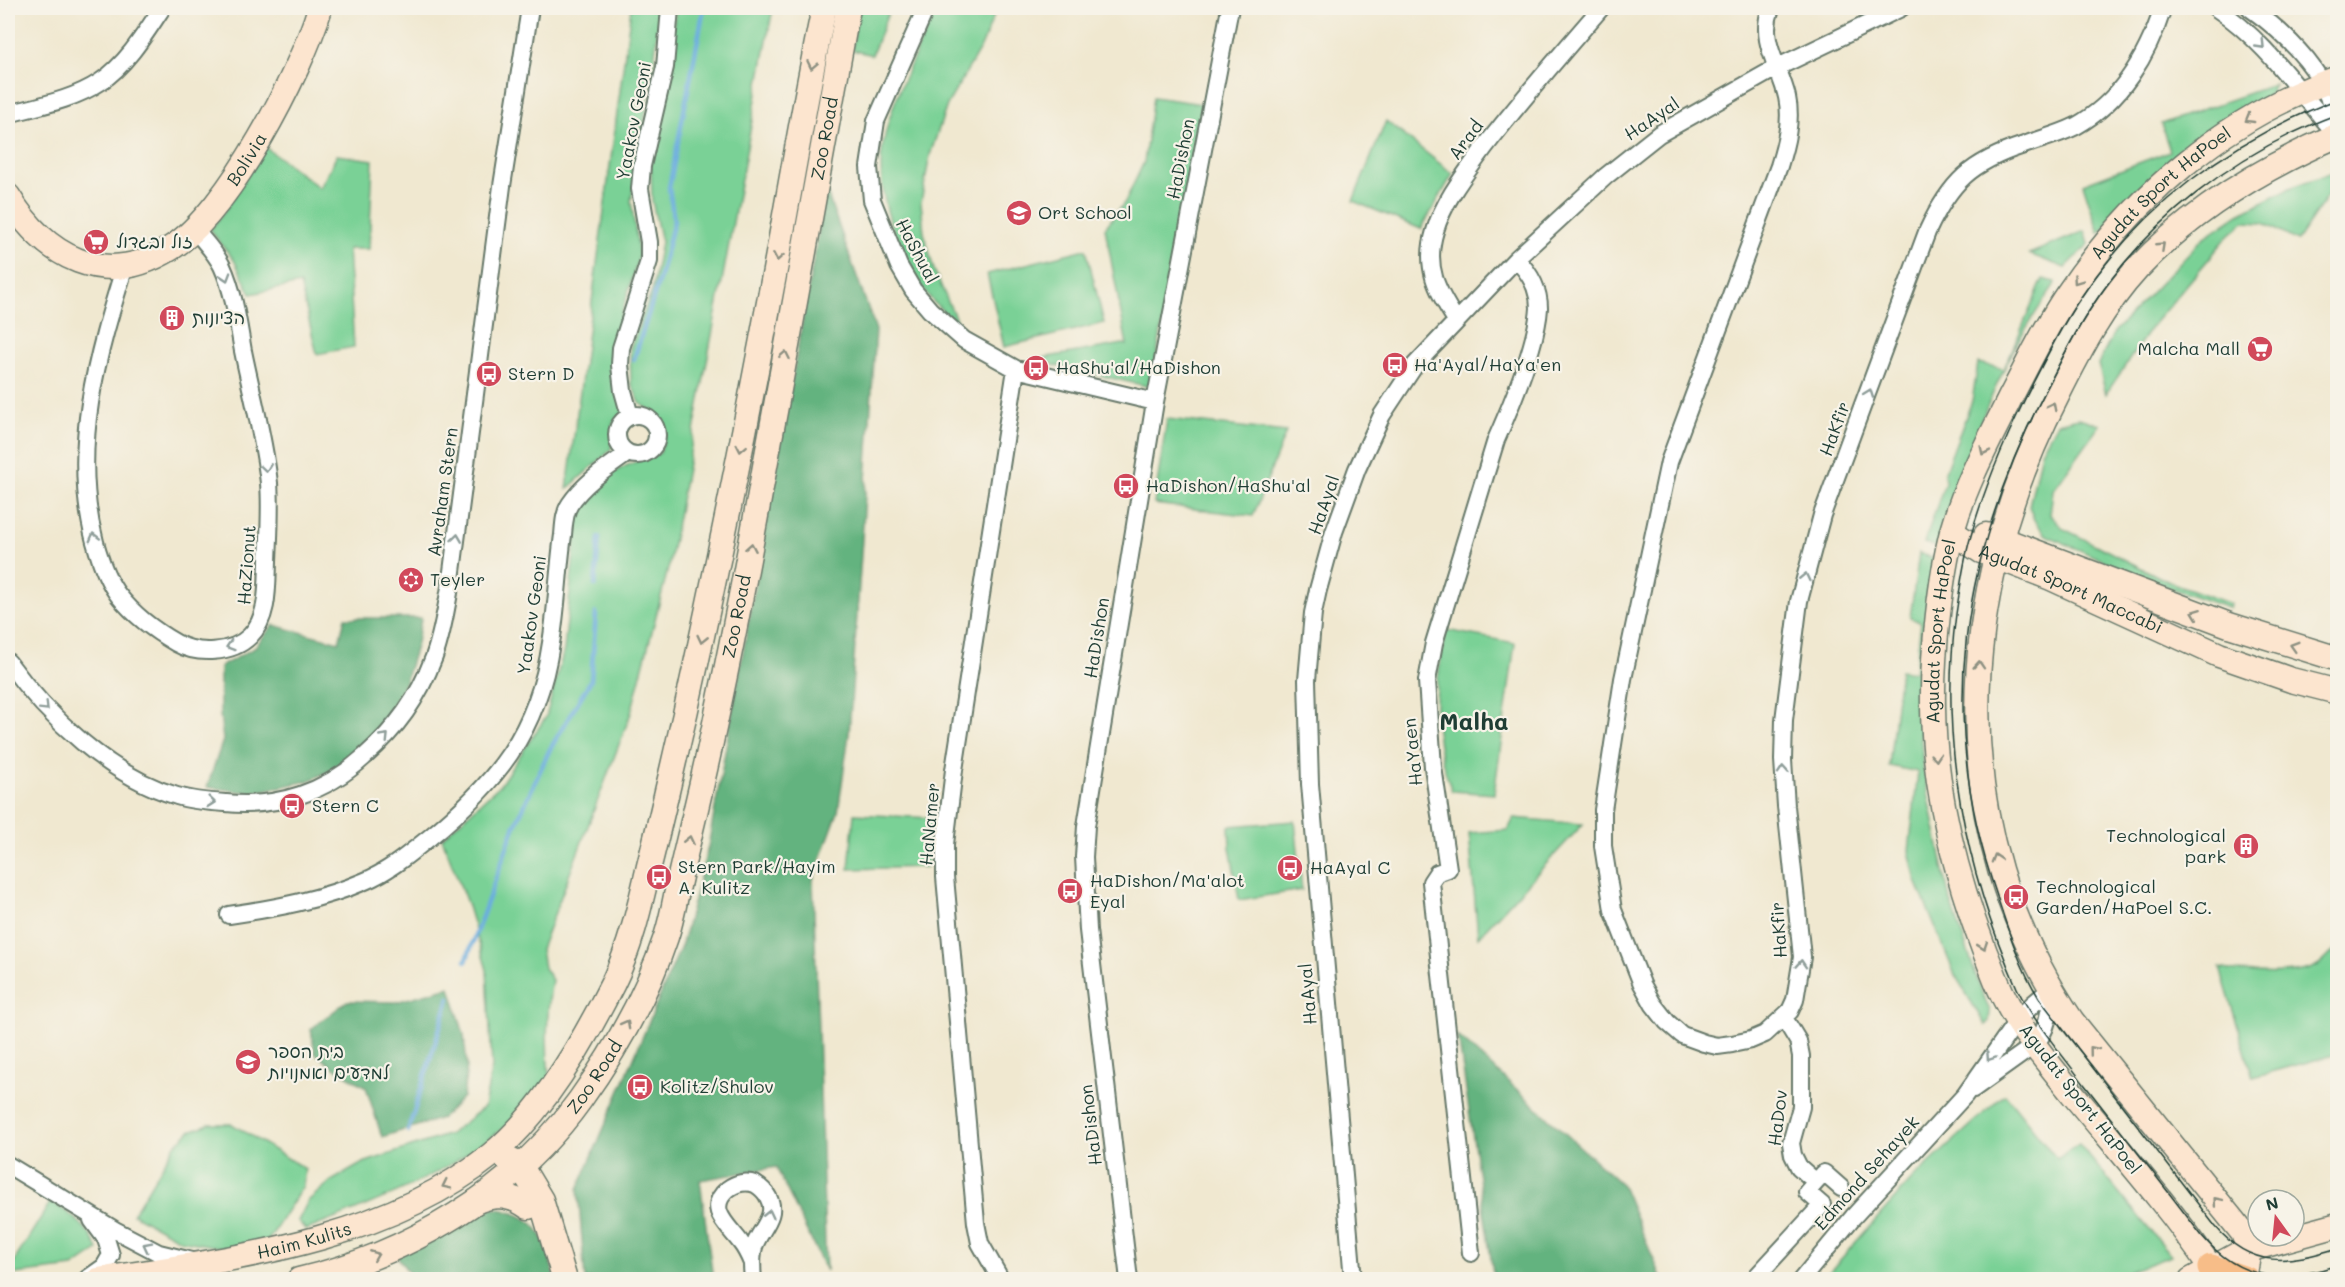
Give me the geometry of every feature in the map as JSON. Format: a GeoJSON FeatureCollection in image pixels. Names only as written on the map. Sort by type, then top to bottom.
{"type":"FeatureCollection","features":[{"type":"Feature","properties":{"kind":"street"},"geometry":{"type":"LineString","coordinates":[[8,114],[61,100],[100,82],[120,64],[162,8]]}},
{"type":"Feature","properties":{"kind":"street","name":"Bolivia"},"geometry":{"type":"LineString","coordinates":[[8,196],[28,225],[44,242],[64,256],[98,266],[125,266],[149,259],[171,248],[206,217],[240,170],[280,103],[304,53],[320,8]]}},
{"type":"Feature","properties":{"kind":"street","name":"Avraham Stern"},"geometry":{"type":"LineString","coordinates":[[8,663],[38,701],[95,752],[153,786],[177,796],[205,801],[244,805],[269,804],[306,794],[335,780],[359,762],[404,717],[434,657],[450,586],[502,186],[530,8]]}},
{"type":"Feature","properties":{"kind":"street","name":"Yaakov Geoni"},"geometry":{"type":"LineString","coordinates":[[630,417],[623,391],[621,348],[649,261],[649,242],[640,189],[642,166],[665,67],[670,8]]}},
{"type":"Feature","properties":{"kind":"street","name":"Zoo Road"},"geometry":{"type":"LineString","coordinates":[[494,1153],[539,1107],[570,1059],[614,981],[636,919],[716,578],[824,8]]}},
{"type":"Feature","properties":{"kind":"street","name":"Zoo Road"},"geometry":{"type":"LineString","coordinates":[[513,1172],[546,1141],[580,1100],[605,1062],[640,998],[666,936],[703,781],[743,590],[848,8]]}},
{"type":"Feature","properties":{"kind":"street","name":"HaShual"},"geometry":{"type":"LineString","coordinates":[[926,8],[876,121],[869,167],[872,200],[899,266],[913,290],[930,310],[964,340],[1016,369],[1155,402]]}},
{"type":"Feature","properties":{"kind":"street","name":"HaDishon"},"geometry":{"type":"LineString","coordinates":[[1130,1280],[1088,930],[1084,857],[1086,826],[1155,402],[1230,8]]}},
{"type":"Feature","properties":{"kind":"street","name":"Arad"},"geometry":{"type":"LineString","coordinates":[[1456,320],[1439,294],[1434,279],[1432,258],[1435,231],[1444,210],[1462,178],[1511,112],[1601,8]]}},
{"type":"Feature","properties":{"kind":"street","name":"HaKfir"},"geometry":{"type":"LineString","coordinates":[[1772,8],[1766,20],[1767,37],[1787,97],[1788,136],[1779,166],[1669,462],[1623,679],[1603,810],[1603,846],[1613,910],[1642,984],[1666,1022],[1682,1035],[1717,1046],[1751,1041],[1765,1034],[1791,1011],[1795,1000],[1802,957],[1783,760],[1784,720],[1799,601],[1822,515],[1927,232],[1946,196],[1974,167],[1988,158],[2074,126],[2105,106],[2135,69],[2156,28],[2163,8]]}},
{"type":"Feature","properties":{"kind":"street","name":"HaAyal"},"geometry":{"type":"LineString","coordinates":[[1353,1280],[1310,784],[1306,706],[1311,633],[1318,590],[1334,532],[1371,438],[1394,395],[1415,365],[1516,259],[1606,176],[1659,134],[1776,68],[1901,8]]}},
{"type":"Feature","properties":{"kind":"street","name":"HaKfir"},"geometry":{"type":"LineString","coordinates":[[2156,28],[2174,8]]}},
{"type":"Feature","properties":{"kind":"street"},"geometry":{"type":"LineString","coordinates":[[2216,8],[2234,20],[2264,47],[2335,133]]}},
{"type":"Feature","properties":{"kind":"street"},"geometry":{"type":"LineString","coordinates":[[2250,8],[2276,29],[2331,81],[2335,133]]}},
{"type":"Feature","properties":{"kind":"street","name":"Agudat Sport HaPoel"},"geometry":{"type":"LineString","coordinates":[[2226,1277],[2166,1208],[2034,1046],[2017,1021],[1990,966],[1959,871],[1946,821],[1937,765],[1934,681],[1942,591],[1952,532],[1971,478],[2065,298],[2104,245],[2190,158],[2228,131],[2273,104],[2331,81]]}},
{"type":"Feature","properties":{"kind":"street","name":"Agudat Sport HaPoel"},"geometry":{"type":"LineString","coordinates":[[2249,1249],[2243,1233],[2235,1222],[2091,1046],[2051,989],[2015,915],[1992,847],[1980,776],[1977,744],[1980,648],[1999,548],[2024,470],[2045,418],[2098,320],[2130,277],[2182,226],[2240,186],[2335,133]]}},
{"type":"Feature","properties":{"kind":"street","name":"HaZionut"},"geometry":{"type":"LineString","coordinates":[[125,266],[97,366],[87,420],[84,480],[87,513],[107,576],[118,596],[142,619],[184,648],[197,651],[224,648],[249,637],[263,614],[267,587],[269,485],[232,297],[223,267],[194,229]]}},
{"type":"Feature","properties":{"kind":"street","name":"HaYaen"},"geometry":{"type":"LineString","coordinates":[[1472,1253],[1431,882],[1437,873],[1448,869],[1433,767],[1428,681],[1434,643],[1496,440],[1535,334],[1539,306],[1534,281],[1516,259]]}},
{"type":"Feature","properties":{"kind":"street","name":"HaNamer"},"geometry":{"type":"LineString","coordinates":[[1001,1279],[980,1243],[976,1223],[945,877],[945,844],[954,770],[1016,369]]}},
{"type":"Feature","properties":{"kind":"street"},"geometry":{"type":"LineString","coordinates":[[630,417],[648,418],[657,432],[655,446],[641,455],[628,453],[618,443],[617,432],[624,420],[630,417]]}},
{"type":"Feature","properties":{"kind":"street","name":"Yaakov Geoni"},"geometry":{"type":"LineString","coordinates":[[229,915],[282,907],[329,894],[367,880],[398,864],[478,794],[511,754],[537,702],[551,644],[561,544],[569,506],[581,490],[628,453]]}},
{"type":"Feature","properties":{"kind":"street","name":"Agudat Sport Maccabi"},"geometry":{"type":"LineString","coordinates":[[1952,532],[2337,659]]}},
{"type":"Feature","properties":{"kind":"street","name":"Agudat Sport Maccabi"},"geometry":{"type":"LineString","coordinates":[[1999,548],[2051,578],[2219,656],[2291,680],[2337,692]]}},
{"type":"Feature","properties":{"kind":"street","name":"Edmond Sehayek"},"geometry":{"type":"LineString","coordinates":[[1801,1280],[1853,1217],[1965,1095],[2017,1021],[2051,989]]}},
{"type":"Feature","properties":{"kind":"street","name":"Edmond Sehayek"},"geometry":{"type":"LineString","coordinates":[[1965,1095],[2034,1046],[2046,1025],[2051,989]]}},
{"type":"Feature","properties":{"kind":"street","name":"HaDov"},"geometry":{"type":"LineString","coordinates":[[1784,1018],[1798,1041],[1801,1056],[1801,1107],[1791,1143],[1793,1155],[1799,1167],[1816,1182]]}},
{"type":"Feature","properties":{"kind":"street"},"geometry":{"type":"LineString","coordinates":[[535,1203],[539,1153],[546,1141]]}},
{"type":"Feature","properties":{"kind":"street"},"geometry":{"type":"LineString","coordinates":[[494,1153],[513,1172],[535,1203],[550,1231],[565,1280]]}},
{"type":"Feature","properties":{"kind":"street","name":"Haim Kulits"},"geometry":{"type":"LineString","coordinates":[[98,1280],[295,1246],[374,1220],[458,1179],[494,1153]]}},
{"type":"Feature","properties":{"kind":"street"},"geometry":{"type":"LineString","coordinates":[[8,1165],[159,1253],[187,1261],[203,1262]]}},
{"type":"Feature","properties":{"kind":"street","name":"Haim Kulits"},"geometry":{"type":"LineString","coordinates":[[299,1280],[357,1262],[398,1246],[438,1226],[472,1204],[513,1172]]}},
{"type":"Feature","properties":{"kind":"street"},"geometry":{"type":"LineString","coordinates":[[1756,1276],[1822,1205],[1807,1192],[1824,1173],[1841,1188]]}},
{"type":"Feature","properties":{"kind":"street"},"geometry":{"type":"LineString","coordinates":[[472,1204],[486,1198],[501,1196],[535,1203]]}},
{"type":"Feature","properties":{"kind":"street"},"geometry":{"type":"LineString","coordinates":[[86,1212],[106,1239],[111,1255],[104,1268],[87,1280]]}},
{"type":"Feature","properties":{"kind":"street"},"geometry":{"type":"LineString","coordinates":[[2226,1277],[2231,1256],[2337,1225]]}},
{"type":"Feature","properties":{"kind":"street"},"geometry":{"type":"LineString","coordinates":[[2226,1277],[2249,1249]]}},
{"type":"Feature","properties":{"kind":"green space"},"geometry":{"type":"Polygon","coordinates":[[[631,8],[660,8],[654,62],[631,201],[639,256],[615,335],[613,363],[623,413],[613,423],[611,450],[567,489],[631,8]]]}},
{"type":"Feature","properties":{"kind":"green space"},"geometry":{"type":"Polygon","coordinates":[[[676,8],[773,8],[669,565],[631,713],[541,949],[544,968],[552,980],[547,1029],[549,1078],[534,1100],[523,1111],[499,1131],[448,1166],[364,1207],[306,1230],[298,1221],[308,1201],[331,1181],[363,1163],[450,1134],[484,1107],[492,1067],[487,970],[467,903],[442,838],[500,785],[546,717],[564,650],[579,504],[598,480],[630,464],[660,453],[665,435],[656,414],[640,403],[631,383],[630,348],[652,291],[661,242],[652,201],[651,165],[676,8]]]}},
{"type":"Feature","properties":{"kind":"green space"},"geometry":{"type":"Polygon","coordinates":[[[858,8],[890,8],[872,55],[852,50],[858,8]]]}},
{"type":"Feature","properties":{"kind":"green space"},"geometry":{"type":"Polygon","coordinates":[[[937,8],[997,8],[981,47],[947,105],[930,155],[921,202],[924,233],[934,270],[958,324],[931,299],[909,266],[892,226],[882,184],[883,145],[892,110],[937,8]]]}},
{"type":"Feature","properties":{"kind":"green space"},"geometry":{"type":"Polygon","coordinates":[[[2275,84],[2269,95],[2099,233],[2083,184],[2170,151],[2161,124],[2275,84]]]}},
{"type":"Feature","properties":{"kind":"green space"},"geometry":{"type":"Polygon","coordinates":[[[1153,97],[1202,104],[1151,387],[1031,360],[1127,345],[1105,228],[1125,202],[1144,162],[1153,97]]]}},
{"type":"Feature","properties":{"kind":"green space"},"geometry":{"type":"Polygon","coordinates":[[[1386,121],[1453,174],[1421,229],[1353,201],[1386,121]]]}},
{"type":"Feature","properties":{"kind":"green space"},"geometry":{"type":"Polygon","coordinates":[[[265,147],[320,188],[337,155],[373,160],[369,249],[348,249],[354,347],[317,354],[300,284],[251,294],[234,260],[210,230],[225,211],[265,147]]]}},
{"type":"Feature","properties":{"kind":"green space"},"geometry":{"type":"Polygon","coordinates":[[[2337,171],[2337,182],[2297,241],[2264,223],[2244,222],[2229,235],[2152,326],[2106,394],[2098,364],[2115,331],[2202,239],[2239,214],[2292,187],[2337,171]]]}},
{"type":"Feature","properties":{"kind":"green space"},"geometry":{"type":"Polygon","coordinates":[[[826,190],[876,330],[849,734],[838,812],[813,880],[826,1271],[776,1167],[700,1180],[713,1279],[585,1279],[578,1189],[682,944],[708,847],[826,190]]]}},
{"type":"Feature","properties":{"kind":"green space"},"geometry":{"type":"Polygon","coordinates":[[[2085,231],[2089,244],[2065,268],[2029,254],[2085,231]]]}},
{"type":"Feature","properties":{"kind":"green space"},"geometry":{"type":"Polygon","coordinates":[[[1086,249],[1104,323],[1004,347],[987,274],[1086,249]]]}},
{"type":"Feature","properties":{"kind":"green space"},"geometry":{"type":"Polygon","coordinates":[[[2043,279],[2056,282],[2019,340],[1991,397],[1953,496],[1937,547],[1924,543],[1945,483],[1944,474],[1972,401],[1978,363],[2004,369],[2043,279]]]}},
{"type":"Feature","properties":{"kind":"green space"},"geometry":{"type":"Polygon","coordinates":[[[2079,418],[2100,425],[2053,490],[2050,515],[2064,529],[2167,581],[2231,604],[2229,608],[2147,580],[2046,535],[2034,520],[2029,506],[2041,452],[2057,423],[2079,418]]]}},
{"type":"Feature","properties":{"kind":"green space"},"geometry":{"type":"Polygon","coordinates":[[[1167,419],[1286,432],[1253,516],[1154,504],[1167,419]]]}},
{"type":"Feature","properties":{"kind":"green space"},"geometry":{"type":"Polygon","coordinates":[[[1919,553],[1937,559],[1923,673],[1921,738],[1923,768],[1949,896],[1990,1011],[1989,1021],[1985,1025],[1955,975],[1916,881],[1909,851],[1918,772],[1889,766],[1900,670],[1915,672],[1921,622],[1910,618],[1919,553]]]}},
{"type":"Feature","properties":{"kind":"green space"},"geometry":{"type":"Polygon","coordinates":[[[345,618],[421,618],[417,643],[405,682],[380,729],[332,770],[308,781],[251,793],[207,787],[223,740],[220,714],[220,667],[254,648],[273,625],[339,642],[345,618]]]}},
{"type":"Feature","properties":{"kind":"green space"},"geometry":{"type":"Polygon","coordinates":[[[1446,630],[1515,643],[1494,794],[1452,791],[1445,770],[1440,750],[1436,711],[1439,672],[1446,630]]]}},
{"type":"Feature","properties":{"kind":"green space"},"geometry":{"type":"Polygon","coordinates":[[[854,814],[932,818],[927,867],[849,869],[854,814]]]}},
{"type":"Feature","properties":{"kind":"green space"},"geometry":{"type":"Polygon","coordinates":[[[1514,818],[1583,824],[1478,937],[1469,833],[1508,830],[1514,818]]]}},
{"type":"Feature","properties":{"kind":"green space"},"geometry":{"type":"Polygon","coordinates":[[[1295,821],[1302,890],[1239,900],[1230,847],[1229,826],[1295,821]]]}},
{"type":"Feature","properties":{"kind":"green space"},"geometry":{"type":"Polygon","coordinates":[[[2337,947],[2337,1054],[2253,1077],[2220,968],[2255,973],[2296,972],[2317,966],[2337,947]]]}},
{"type":"Feature","properties":{"kind":"green space"},"geometry":{"type":"Polygon","coordinates":[[[450,987],[464,1035],[467,1066],[463,1097],[442,1118],[382,1137],[366,1087],[334,1068],[315,1053],[311,1029],[347,1001],[396,1002],[450,987]]]}},
{"type":"Feature","properties":{"kind":"green space"},"geometry":{"type":"Polygon","coordinates":[[[1458,1036],[1622,1185],[1662,1279],[1494,1279],[1458,1036]]]}},
{"type":"Feature","properties":{"kind":"green space"},"geometry":{"type":"Polygon","coordinates":[[[2005,1094],[2057,1159],[2079,1144],[2171,1256],[2108,1279],[1823,1279],[1913,1178],[2005,1094]]]}},
{"type":"Feature","properties":{"kind":"green space"},"geometry":{"type":"Polygon","coordinates":[[[209,1124],[232,1124],[305,1169],[303,1186],[266,1244],[224,1248],[180,1240],[133,1214],[175,1145],[190,1131],[209,1124]]]}},
{"type":"Feature","properties":{"kind":"green space"},"geometry":{"type":"Polygon","coordinates":[[[51,1201],[72,1216],[90,1234],[98,1250],[73,1267],[8,1275],[8,1271],[51,1201]]]}},
{"type":"Feature","properties":{"kind":"green space"},"geometry":{"type":"Polygon","coordinates":[[[493,1208],[522,1217],[539,1231],[548,1251],[555,1279],[413,1279],[397,1256],[479,1213],[493,1208]]]}},
{"type":"Feature","properties":{"kind":"waterway"},"geometry":{"type":"LineString","coordinates":[[634,359],[660,277],[674,221],[669,188],[704,8]]}},
{"type":"Feature","properties":{"kind":"waterway"},"geometry":{"type":"LineString","coordinates":[[595,585],[599,538]]}},
{"type":"Feature","properties":{"kind":"waterway"},"geometry":{"type":"LineString","coordinates":[[466,961],[514,828],[549,751],[591,680],[596,613]]}},
{"type":"Feature","properties":{"kind":"waterway"},"geometry":{"type":"LineString","coordinates":[[408,1131],[449,998]]}},
{"type":"Feature","properties":{"kind":"waterway"},"geometry":{"type":"LineString","coordinates":[[363,1280],[370,1273]]}},
{"type":"Feature","properties":{"kind":"tram line"},"geometry":{"type":"LineString","coordinates":[[2338,99],[2260,135],[2224,156],[2191,180],[2160,206],[2130,236],[2071,312],[2015,419],[1990,478],[1976,519],[1965,558],[1956,614],[1951,710],[1954,757],[1970,852],[1983,898],[2017,988],[2039,1024],[2202,1236],[2217,1251],[2248,1270],[2281,1276],[2299,1275],[2338,1265]]}},
{"type":"Feature","properties":{"kind":"tram line"},"geometry":{"type":"LineString","coordinates":[[2338,114],[2264,148],[2229,169],[2196,193],[2137,249],[2110,280],[2087,314],[2047,388],[2018,450],[1994,512],[1977,574],[1967,637],[1963,700],[1967,764],[1978,830],[2010,935],[2020,962],[2039,998],[2215,1226],[2229,1240],[2243,1250],[2272,1259],[2303,1257],[2338,1248]]}},
{"type":"Feature","properties":{"kind":"place","name":"Ort School"},"geometry":{"type":"Point","coordinates":[1019,213]}},
{"type":"Feature","properties":{"kind":"place","name":"זול ובגדול"},"geometry":{"type":"Point","coordinates":[96,242]}},
{"type":"Feature","properties":{"kind":"place","name":"הציונות"},"geometry":{"type":"Point","coordinates":[172,318]}},
{"type":"Feature","properties":{"kind":"place","name":"Malcha Mall"},"geometry":{"type":"Point","coordinates":[2260,349]}},
{"type":"Feature","properties":{"kind":"place","name":"Ha'Ayal/HaYa'en"},"geometry":{"type":"Point","coordinates":[1395,365]}},
{"type":"Feature","properties":{"kind":"place","name":"HaShu'al/HaDishon"},"geometry":{"type":"Point","coordinates":[1036,368]}},
{"type":"Feature","properties":{"kind":"place","name":"Stern D"},"geometry":{"type":"Point","coordinates":[489,374]}},
{"type":"Feature","properties":{"kind":"place","name":"HaDishon/HaShu'al"},"geometry":{"type":"Point","coordinates":[1126,486]}},
{"type":"Feature","properties":{"kind":"place","name":"Teyler"},"geometry":{"type":"Point","coordinates":[411,580]}},
{"type":"Feature","properties":{"kind":"place","name":"Stern C"},"geometry":{"type":"Point","coordinates":[292,806]}},
{"type":"Feature","properties":{"kind":"place","name":"Technological park"},"geometry":{"type":"Point","coordinates":[2246,846]}},
{"type":"Feature","properties":{"kind":"place","name":"HaAyal C"},"geometry":{"type":"Point","coordinates":[1290,868]}},
{"type":"Feature","properties":{"kind":"place","name":"Stern Park/Hayim A. Kulitz"},"geometry":{"type":"Point","coordinates":[659,877]}},
{"type":"Feature","properties":{"kind":"place","name":"HaDishon/Ma'alot Eyal"},"geometry":{"type":"Point","coordinates":[1070,891]}},
{"type":"Feature","properties":{"kind":"place","name":"Technological Garden/HaPoel S.C."},"geometry":{"type":"Point","coordinates":[2016,897]}},
{"type":"Feature","properties":{"kind":"place","name":"בית הספר למדעים ואמנויות"},"geometry":{"type":"Point","coordinates":[248,1062]}},
{"type":"Feature","properties":{"kind":"place","name":"Kolitz/Shulov"},"geometry":{"type":"Point","coordinates":[640,1087]}},
{"type":"Feature","properties":{"kind":"district","name":"Malha"},"geometry":{"type":"Point","coordinates":[1474,722]}}]}
